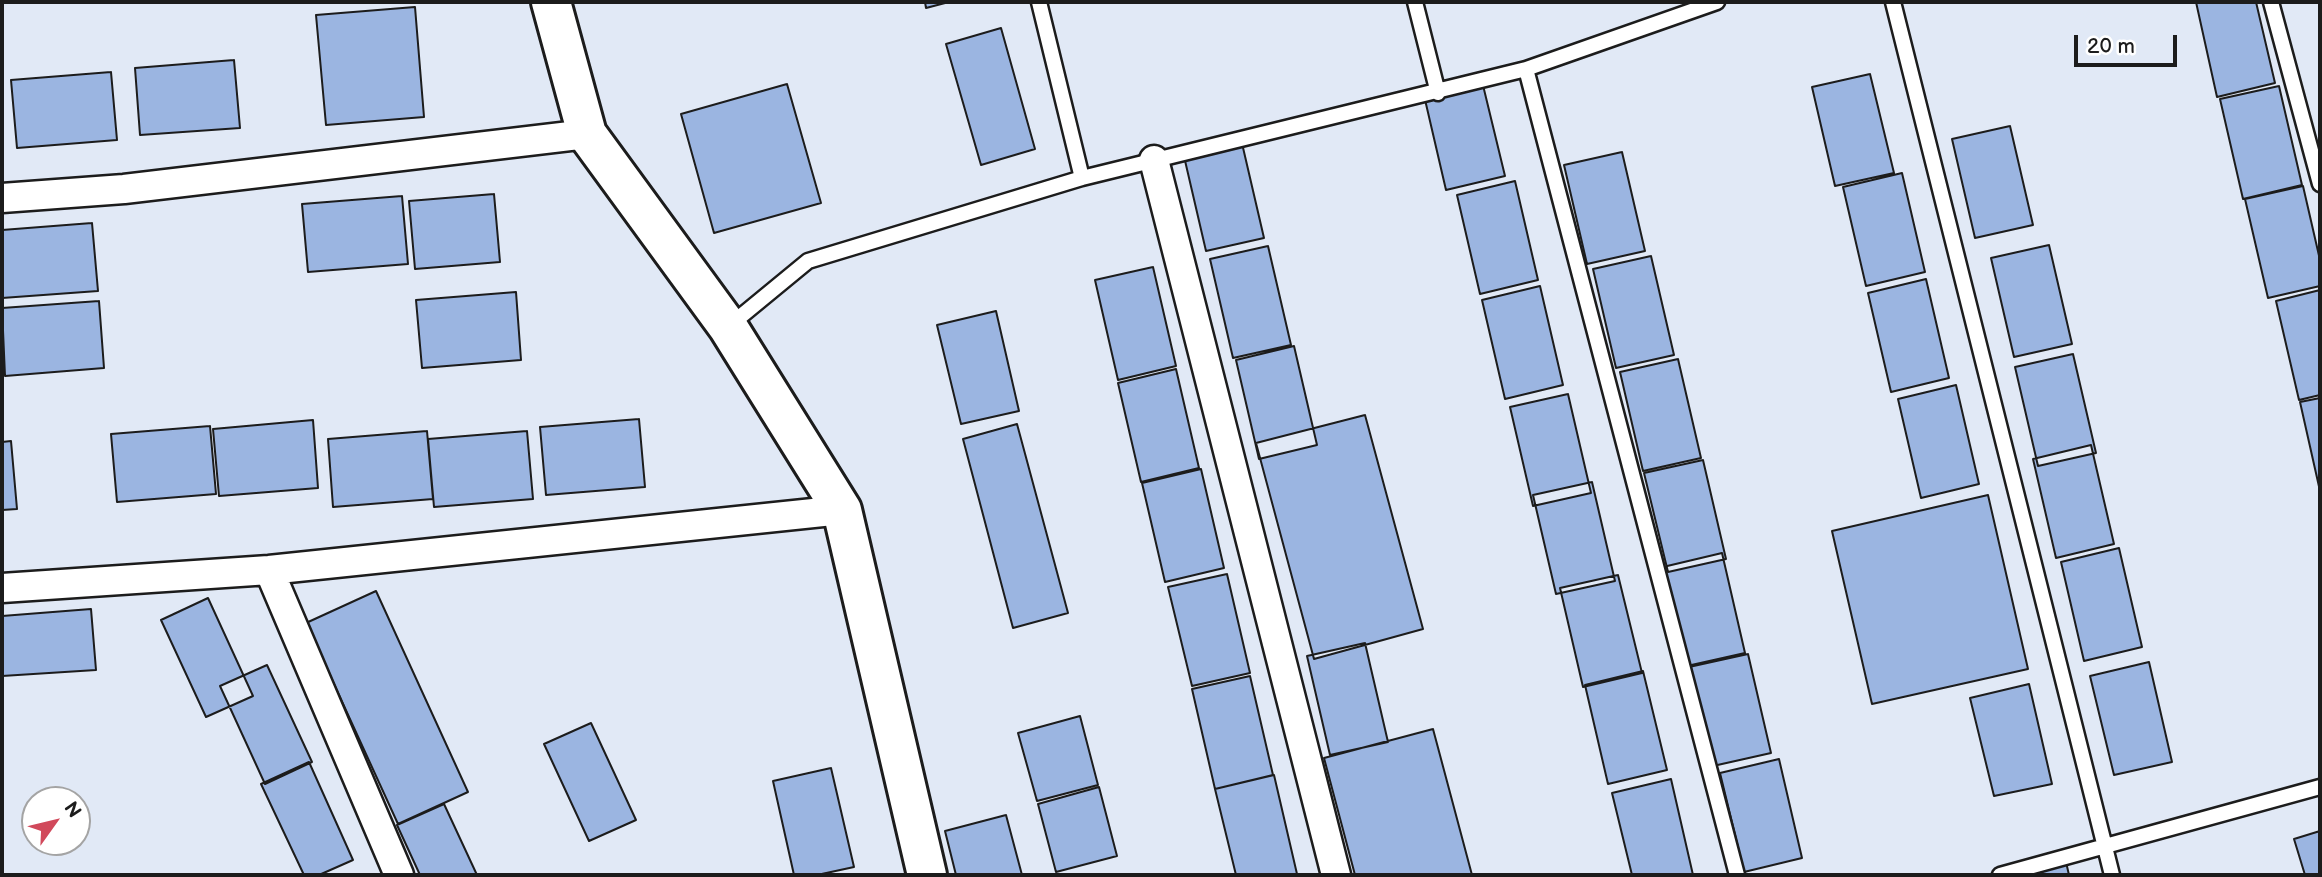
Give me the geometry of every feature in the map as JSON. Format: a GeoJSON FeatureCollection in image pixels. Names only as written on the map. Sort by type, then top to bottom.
{"type":"FeatureCollection","features":[{"type":"Feature","properties":{"kind":"street"},"geometry":{"type":"LineString","coordinates":[[551,2],[587,134],[728,327],[842,510],[927,875]]}},
{"type":"Feature","properties":{"kind":"street"},"geometry":{"type":"LineString","coordinates":[[2,198],[124,189],[587,134]]}},
{"type":"Feature","properties":{"kind":"street"},"geometry":{"type":"LineString","coordinates":[[1154,160],[1336,875]]}},
{"type":"Feature","properties":{"kind":"street"},"geometry":{"type":"LineString","coordinates":[[2,588],[269,570],[842,510]]}},
{"type":"Feature","properties":{"kind":"street"},"geometry":{"type":"LineString","coordinates":[[269,570],[399,875]]}},
{"type":"Feature","properties":{"kind":"lane"},"geometry":{"type":"LineString","coordinates":[[1039,2],[1082,178]]}},
{"type":"Feature","properties":{"kind":"lane"},"geometry":{"type":"LineString","coordinates":[[1415,2],[1438,93]]}},
{"type":"Feature","properties":{"kind":"lane"},"geometry":{"type":"LineString","coordinates":[[728,327],[808,261],[1082,178],[1438,93],[1526,69],[1717,2]]}},
{"type":"Feature","properties":{"kind":"lane"},"geometry":{"type":"LineString","coordinates":[[1893,2],[2112,875]]}},
{"type":"Feature","properties":{"kind":"lane"},"geometry":{"type":"LineString","coordinates":[[2271,2],[2320,184]]}},
{"type":"Feature","properties":{"kind":"lane"},"geometry":{"type":"LineString","coordinates":[[1526,69],[1737,875]]}},
{"type":"Feature","properties":{"kind":"lane"},"geometry":{"type":"LineString","coordinates":[[2000,875],[2320,787]]}},
{"type":"Feature","properties":{"kind":"building"},"geometry":{"type":"Polygon","coordinates":[[[925,2],[949,2],[926,8],[925,2]]]}},
{"type":"Feature","properties":{"kind":"building"},"geometry":{"type":"Polygon","coordinates":[[[2196,2],[2256,2],[2275,83],[2217,97],[2196,2]]]}},
{"type":"Feature","properties":{"kind":"building"},"geometry":{"type":"Polygon","coordinates":[[[415,7],[424,117],[326,125],[316,15],[415,7]]]}},
{"type":"Feature","properties":{"kind":"building"},"geometry":{"type":"Polygon","coordinates":[[[1001,28],[1035,149],[981,165],[946,44],[1001,28]]]}},
{"type":"Feature","properties":{"kind":"building"},"geometry":{"type":"Polygon","coordinates":[[[234,60],[240,128],[140,135],[135,68],[234,60]]]}},
{"type":"Feature","properties":{"kind":"building"},"geometry":{"type":"Polygon","coordinates":[[[111,72],[117,140],[17,148],[11,80],[111,72]]]}},
{"type":"Feature","properties":{"kind":"building"},"geometry":{"type":"Polygon","coordinates":[[[1870,74],[1894,173],[1835,186],[1812,87],[1870,74]]]}},
{"type":"Feature","properties":{"kind":"building"},"geometry":{"type":"Polygon","coordinates":[[[1481,77],[1505,176],[1446,190],[1423,91],[1481,77]]]}},
{"type":"Feature","properties":{"kind":"building"},"geometry":{"type":"Polygon","coordinates":[[[787,84],[821,203],[714,233],[681,114],[787,84]]]}},
{"type":"Feature","properties":{"kind":"building"},"geometry":{"type":"Polygon","coordinates":[[[2279,86],[2302,185],[2243,199],[2220,99],[2279,86]]]}},
{"type":"Feature","properties":{"kind":"building"},"geometry":{"type":"Polygon","coordinates":[[[2010,126],[2033,225],[1975,238],[1952,139],[2010,126]]]}},
{"type":"Feature","properties":{"kind":"building"},"geometry":{"type":"Polygon","coordinates":[[[1241,139],[1264,238],[1206,251],[1183,152],[1241,139]]]}},
{"type":"Feature","properties":{"kind":"building"},"geometry":{"type":"Polygon","coordinates":[[[1622,152],[1645,251],[1587,264],[1564,165],[1622,152]]]}},
{"type":"Feature","properties":{"kind":"building"},"geometry":{"type":"Polygon","coordinates":[[[1902,173],[1925,272],[1866,286],[1843,187],[1902,173]]]}},
{"type":"Feature","properties":{"kind":"building"},"geometry":{"type":"Polygon","coordinates":[[[1515,181],[1538,280],[1480,294],[1457,195],[1515,181]]]}},
{"type":"Feature","properties":{"kind":"building"},"geometry":{"type":"Polygon","coordinates":[[[2303,186],[2320,260],[2320,286],[2268,298],[2245,199],[2303,186]]]}},
{"type":"Feature","properties":{"kind":"building"},"geometry":{"type":"Polygon","coordinates":[[[494,194],[500,262],[415,269],[409,201],[494,194]]]}},
{"type":"Feature","properties":{"kind":"building"},"geometry":{"type":"Polygon","coordinates":[[[402,196],[408,264],[308,272],[302,204],[402,196]]]}},
{"type":"Feature","properties":{"kind":"building"},"geometry":{"type":"Polygon","coordinates":[[[92,223],[98,291],[2,298],[2,230],[92,223]]]}},
{"type":"Feature","properties":{"kind":"building"},"geometry":{"type":"Polygon","coordinates":[[[2049,245],[2072,344],[2014,357],[1991,258],[2049,245]]]}},
{"type":"Feature","properties":{"kind":"building"},"geometry":{"type":"Polygon","coordinates":[[[1268,246],[1291,345],[1233,358],[1210,259],[1268,246]]]}},
{"type":"Feature","properties":{"kind":"building"},"geometry":{"type":"Polygon","coordinates":[[[1651,256],[1674,355],[1616,368],[1593,269],[1651,256]]]}},
{"type":"Feature","properties":{"kind":"building"},"geometry":{"type":"Polygon","coordinates":[[[1153,267],[1176,366],[1118,380],[1095,280],[1153,267]]]}},
{"type":"Feature","properties":{"kind":"building"},"geometry":{"type":"Polygon","coordinates":[[[1926,279],[1949,378],[1891,392],[1868,293],[1926,279]]]}},
{"type":"Feature","properties":{"kind":"building"},"geometry":{"type":"Polygon","coordinates":[[[1540,286],[1563,385],[1505,399],[1482,300],[1540,286]]]}},
{"type":"Feature","properties":{"kind":"building"},"geometry":{"type":"Polygon","coordinates":[[[2320,290],[2320,395],[2299,400],[2276,301],[2320,290]]]}},
{"type":"Feature","properties":{"kind":"building"},"geometry":{"type":"Polygon","coordinates":[[[516,292],[521,360],[422,368],[416,300],[516,292]]]}},
{"type":"Feature","properties":{"kind":"building"},"geometry":{"type":"Polygon","coordinates":[[[99,301],[104,368],[5,376],[2,308],[99,301]]]}},
{"type":"Feature","properties":{"kind":"building"},"geometry":{"type":"Polygon","coordinates":[[[996,311],[1019,411],[961,424],[937,325],[996,311]]]}},
{"type":"Feature","properties":{"kind":"building"},"geometry":{"type":"Polygon","coordinates":[[[1294,346],[1317,445],[1259,459],[1236,360],[1294,346]]]}},
{"type":"Feature","properties":{"kind":"building"},"geometry":{"type":"Polygon","coordinates":[[[2073,354],[2096,453],[2038,466],[2015,367],[2073,354]]]}},
{"type":"Feature","properties":{"kind":"building"},"geometry":{"type":"Polygon","coordinates":[[[1678,359],[1701,458],[1643,471],[1620,372],[1678,359]]]}},
{"type":"Feature","properties":{"kind":"building"},"geometry":{"type":"Polygon","coordinates":[[[1176,369],[1199,468],[1141,482],[1118,383],[1176,369]]]}},
{"type":"Feature","properties":{"kind":"building"},"geometry":{"type":"Polygon","coordinates":[[[1956,385],[1979,484],[1921,498],[1898,399],[1956,385]]]}},
{"type":"Feature","properties":{"kind":"building"},"geometry":{"type":"Polygon","coordinates":[[[1568,394],[1591,493],[1533,506],[1510,407],[1568,394]]]}},
{"type":"Feature","properties":{"kind":"building"},"geometry":{"type":"Polygon","coordinates":[[[2320,398],[2320,491],[2300,402],[2320,398]]]}},
{"type":"Feature","properties":{"kind":"building"},"geometry":{"type":"Polygon","coordinates":[[[1365,415],[1423,629],[1314,659],[1256,443],[1365,415]]]}},
{"type":"Feature","properties":{"kind":"building"},"geometry":{"type":"Polygon","coordinates":[[[639,419],[645,487],[546,495],[540,427],[639,419]]]}},
{"type":"Feature","properties":{"kind":"building"},"geometry":{"type":"Polygon","coordinates":[[[313,420],[318,488],[219,496],[213,429],[313,420]]]}},
{"type":"Feature","properties":{"kind":"building"},"geometry":{"type":"Polygon","coordinates":[[[1017,424],[1068,613],[1013,628],[963,439],[1017,424]]]}},
{"type":"Feature","properties":{"kind":"building"},"geometry":{"type":"Polygon","coordinates":[[[210,426],[216,494],[117,502],[111,434],[210,426]]]}},
{"type":"Feature","properties":{"kind":"building"},"geometry":{"type":"Polygon","coordinates":[[[427,431],[433,499],[333,507],[328,439],[427,431]]]}},
{"type":"Feature","properties":{"kind":"building"},"geometry":{"type":"Polygon","coordinates":[[[527,431],[533,499],[434,507],[428,439],[527,431]]]}},
{"type":"Feature","properties":{"kind":"building"},"geometry":{"type":"Polygon","coordinates":[[[11,441],[17,509],[2,510],[2,442],[11,441]]]}},
{"type":"Feature","properties":{"kind":"building"},"geometry":{"type":"Polygon","coordinates":[[[2091,445],[2114,544],[2056,558],[2033,459],[2091,445]]]}},
{"type":"Feature","properties":{"kind":"building"},"geometry":{"type":"Polygon","coordinates":[[[1703,460],[1726,559],[1668,572],[1644,473],[1703,460]]]}},
{"type":"Feature","properties":{"kind":"building"},"geometry":{"type":"Polygon","coordinates":[[[1201,469],[1224,568],[1165,582],[1142,483],[1201,469]]]}},
{"type":"Feature","properties":{"kind":"building"},"geometry":{"type":"Polygon","coordinates":[[[1592,482],[1615,581],[1556,594],[1533,495],[1592,482]]]}},
{"type":"Feature","properties":{"kind":"building"},"geometry":{"type":"Polygon","coordinates":[[[1988,495],[2028,669],[1872,704],[1832,531],[1988,495]]]}},
{"type":"Feature","properties":{"kind":"building"},"geometry":{"type":"Polygon","coordinates":[[[2119,548],[2142,647],[2084,661],[2061,562],[2119,548]]]}},
{"type":"Feature","properties":{"kind":"building"},"geometry":{"type":"Polygon","coordinates":[[[1722,553],[1745,653],[1687,666],[1663,567],[1722,553]]]}},
{"type":"Feature","properties":{"kind":"building"},"geometry":{"type":"Polygon","coordinates":[[[1227,574],[1250,673],[1192,686],[1168,587],[1227,574]]]}},
{"type":"Feature","properties":{"kind":"building"},"geometry":{"type":"Polygon","coordinates":[[[1618,575],[1642,673],[1583,687],[1560,588],[1618,575]]]}},
{"type":"Feature","properties":{"kind":"building"},"geometry":{"type":"Polygon","coordinates":[[[376,591],[468,792],[398,824],[306,623],[376,591]]]}},
{"type":"Feature","properties":{"kind":"building"},"geometry":{"type":"Polygon","coordinates":[[[208,598],[253,696],[206,717],[161,620],[208,598]]]}},
{"type":"Feature","properties":{"kind":"building"},"geometry":{"type":"Polygon","coordinates":[[[91,609],[96,670],[2,676],[2,616],[91,609]]]}},
{"type":"Feature","properties":{"kind":"building"},"geometry":{"type":"Polygon","coordinates":[[[1365,643],[1388,742],[1330,755],[1307,656],[1365,643]]]}},
{"type":"Feature","properties":{"kind":"building"},"geometry":{"type":"Polygon","coordinates":[[[1748,654],[1771,753],[1713,766],[1689,667],[1748,654]]]}},
{"type":"Feature","properties":{"kind":"building"},"geometry":{"type":"Polygon","coordinates":[[[2149,662],[2172,762],[2114,775],[2090,676],[2149,662]]]}},
{"type":"Feature","properties":{"kind":"building"},"geometry":{"type":"Polygon","coordinates":[[[267,665],[312,762],[265,784],[220,686],[267,665]]]}},
{"type":"Feature","properties":{"kind":"building"},"geometry":{"type":"Polygon","coordinates":[[[1643,671],[1667,770],[1608,784],[1585,685],[1643,671]]]}},
{"type":"Feature","properties":{"kind":"building"},"geometry":{"type":"Polygon","coordinates":[[[1250,676],[1273,775],[1215,789],[1192,689],[1250,676]]]}},
{"type":"Feature","properties":{"kind":"building"},"geometry":{"type":"Polygon","coordinates":[[[2029,684],[2052,784],[1994,796],[1970,698],[2029,684]]]}},
{"type":"Feature","properties":{"kind":"building"},"geometry":{"type":"Polygon","coordinates":[[[1080,716],[1098,785],[1037,801],[1018,733],[1080,716]]]}},
{"type":"Feature","properties":{"kind":"building"},"geometry":{"type":"Polygon","coordinates":[[[591,723],[636,820],[589,841],[544,744],[591,723]]]}},
{"type":"Feature","properties":{"kind":"building"},"geometry":{"type":"Polygon","coordinates":[[[1433,729],[1472,875],[1355,875],[1324,758],[1433,729]]]}},
{"type":"Feature","properties":{"kind":"building"},"geometry":{"type":"Polygon","coordinates":[[[1779,759],[1802,858],[1744,872],[1720,773],[1779,759]]]}},
{"type":"Feature","properties":{"kind":"building"},"geometry":{"type":"Polygon","coordinates":[[[309,762],[353,860],[319,875],[304,875],[261,784],[309,762]]]}},
{"type":"Feature","properties":{"kind":"building"},"geometry":{"type":"Polygon","coordinates":[[[831,768],[854,867],[817,875],[794,875],[773,781],[831,768]]]}},
{"type":"Feature","properties":{"kind":"building"},"geometry":{"type":"Polygon","coordinates":[[[1274,775],[1297,874],[1236,875],[1215,789],[1274,775]]]}},
{"type":"Feature","properties":{"kind":"building"},"geometry":{"type":"Polygon","coordinates":[[[1671,779],[1693,875],[1632,875],[1612,793],[1671,779]]]}},
{"type":"Feature","properties":{"kind":"building"},"geometry":{"type":"Polygon","coordinates":[[[1099,787],[1117,856],[1056,872],[1038,804],[1099,787]]]}},
{"type":"Feature","properties":{"kind":"building"},"geometry":{"type":"Polygon","coordinates":[[[444,804],[477,875],[420,875],[397,825],[444,804]]]}},
{"type":"Feature","properties":{"kind":"building"},"geometry":{"type":"Polygon","coordinates":[[[1006,815],[1022,875],[956,875],[945,831],[1006,815]]]}},
{"type":"Feature","properties":{"kind":"building"},"geometry":{"type":"Polygon","coordinates":[[[2320,831],[2320,875],[2305,875],[2294,839],[2320,831]]]}},
{"type":"Feature","properties":{"kind":"building"},"geometry":{"type":"Polygon","coordinates":[[[2066,862],[2069,875],[2009,875],[2066,862]]]}}]}
